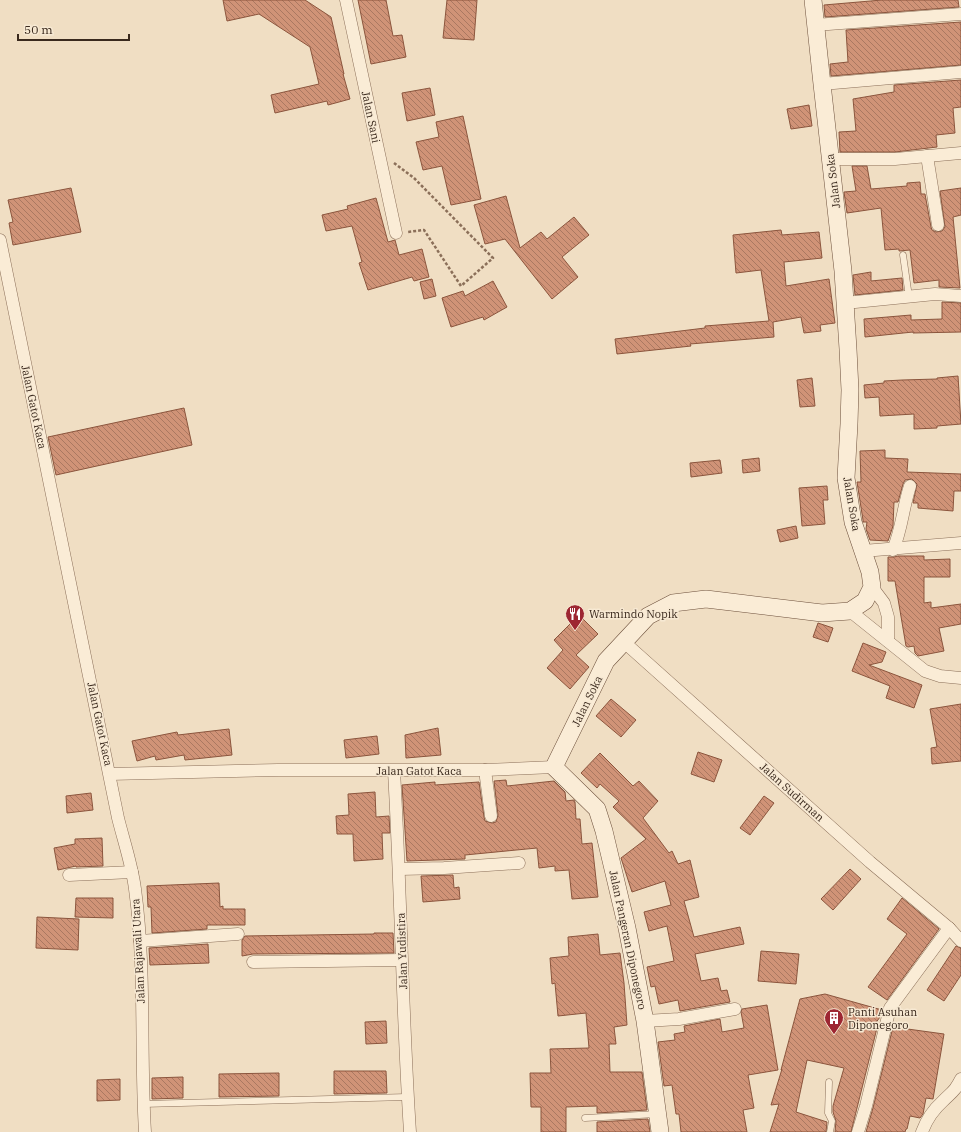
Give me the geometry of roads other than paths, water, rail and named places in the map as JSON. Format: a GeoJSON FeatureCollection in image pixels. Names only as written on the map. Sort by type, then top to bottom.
{"type":"FeatureCollection","features":[{"type":"Feature","properties":{"kind":"street","name":"Jalan Sani"},"geometry":{"type":"LineString","coordinates":[[346,0],[396,233]]}},
{"type":"Feature","properties":{"kind":"street","name":"Jalan Soka"},"geometry":{"type":"LineString","coordinates":[[813,0],[843,271],[850,390],[846,478],[853,522],[870,572],[872,587]]}},
{"type":"Feature","properties":{"kind":"street"},"geometry":{"type":"LineString","coordinates":[[815,25],[961,14]]}},
{"type":"Feature","properties":{"kind":"street"},"geometry":{"type":"LineString","coordinates":[[822,84],[961,72]]}},
{"type":"Feature","properties":{"kind":"street"},"geometry":{"type":"LineString","coordinates":[[830,159],[895,159],[961,153]]}},
{"type":"Feature","properties":{"kind":"street"},"geometry":{"type":"LineString","coordinates":[[927,156],[938,225]]}},
{"type":"Feature","properties":{"kind":"street","name":"Jalan Gatot Kaca"},"geometry":{"type":"LineString","coordinates":[[0,240],[110,774],[278,770],[485,770],[554,767]]}},
{"type":"Feature","properties":{"kind":"street"},"geometry":{"type":"LineString","coordinates":[[845,303],[936,294],[961,296]]}},
{"type":"Feature","properties":{"kind":"street"},"geometry":{"type":"LineString","coordinates":[[893,550],[897,540],[910,486]]}},
{"type":"Feature","properties":{"kind":"street"},"geometry":{"type":"LineString","coordinates":[[863,551],[961,544]]}},
{"type":"Feature","properties":{"kind":"street"},"geometry":{"type":"LineString","coordinates":[[888,641],[888,617],[884,603],[872,587],[864,601],[850,611],[912,662],[926,671],[940,676],[961,678]]}},
{"type":"Feature","properties":{"kind":"street","name":"Jalan Soka"},"geometry":{"type":"LineString","coordinates":[[554,767],[606,661],[648,616],[672,603],[706,598],[822,613],[850,611]]}},
{"type":"Feature","properties":{"kind":"street","name":"Jalan Sudirman"},"geometry":{"type":"LineString","coordinates":[[624,642],[870,862],[948,928],[961,941]]}},
{"type":"Feature","properties":{"kind":"street","name":"Jalan Pangeran Diponegoro"},"geometry":{"type":"LineString","coordinates":[[554,767],[597,809],[604,831],[627,928],[644,1021],[660,1132]]}},
{"type":"Feature","properties":{"kind":"street"},"geometry":{"type":"LineString","coordinates":[[485,770],[491,816]]}},
{"type":"Feature","properties":{"kind":"street","name":"Jalan Yudistira"},"geometry":{"type":"LineString","coordinates":[[394,771],[400,869],[407,1097],[410,1132]]}},
{"type":"Feature","properties":{"kind":"street","name":"Jalan Rajawali Utara"},"geometry":{"type":"LineString","coordinates":[[110,774],[118,818],[135,889],[140,941],[143,1104],[145,1132]]}},
{"type":"Feature","properties":{"kind":"street"},"geometry":{"type":"LineString","coordinates":[[400,869],[444,868],[519,863]]}},
{"type":"Feature","properties":{"kind":"street"},"geometry":{"type":"LineString","coordinates":[[69,875],[132,872]]}},
{"type":"Feature","properties":{"kind":"street"},"geometry":{"type":"LineString","coordinates":[[858,1132],[866,1106],[890,1008],[948,928]]}},
{"type":"Feature","properties":{"kind":"street"},"geometry":{"type":"LineString","coordinates":[[140,941],[238,934]]}},
{"type":"Feature","properties":{"kind":"street"},"geometry":{"type":"LineString","coordinates":[[252,962],[402,960]]}},
{"type":"Feature","properties":{"kind":"street"},"geometry":{"type":"LineString","coordinates":[[644,1021],[679,1019],[735,1009]]}},
{"type":"Feature","properties":{"kind":"street"},"geometry":{"type":"LineString","coordinates":[[922,1132],[927,1120],[942,1101],[956,1090],[961,1079]]}},
{"type":"Feature","properties":{"kind":"lane"},"geometry":{"type":"LineString","coordinates":[[903,255],[909,297]]}},
{"type":"Feature","properties":{"kind":"lane"},"geometry":{"type":"LineString","coordinates":[[829,1082],[828,1113],[832,1121],[830,1132]]}},
{"type":"Feature","properties":{"kind":"lane"},"geometry":{"type":"LineString","coordinates":[[143,1104],[407,1097]]}},
{"type":"Feature","properties":{"kind":"lane"},"geometry":{"type":"LineString","coordinates":[[585,1118],[657,1114]]}},
{"type":"Feature","properties":{"kind":"place","name":"Warmindo Nopik"},"geometry":{"type":"Point","coordinates":[575,631]}},
{"type":"Feature","properties":{"kind":"place","name":"Panti Asuhan Diponegoro"},"geometry":{"type":"Point","coordinates":[834,1035]}}]}
